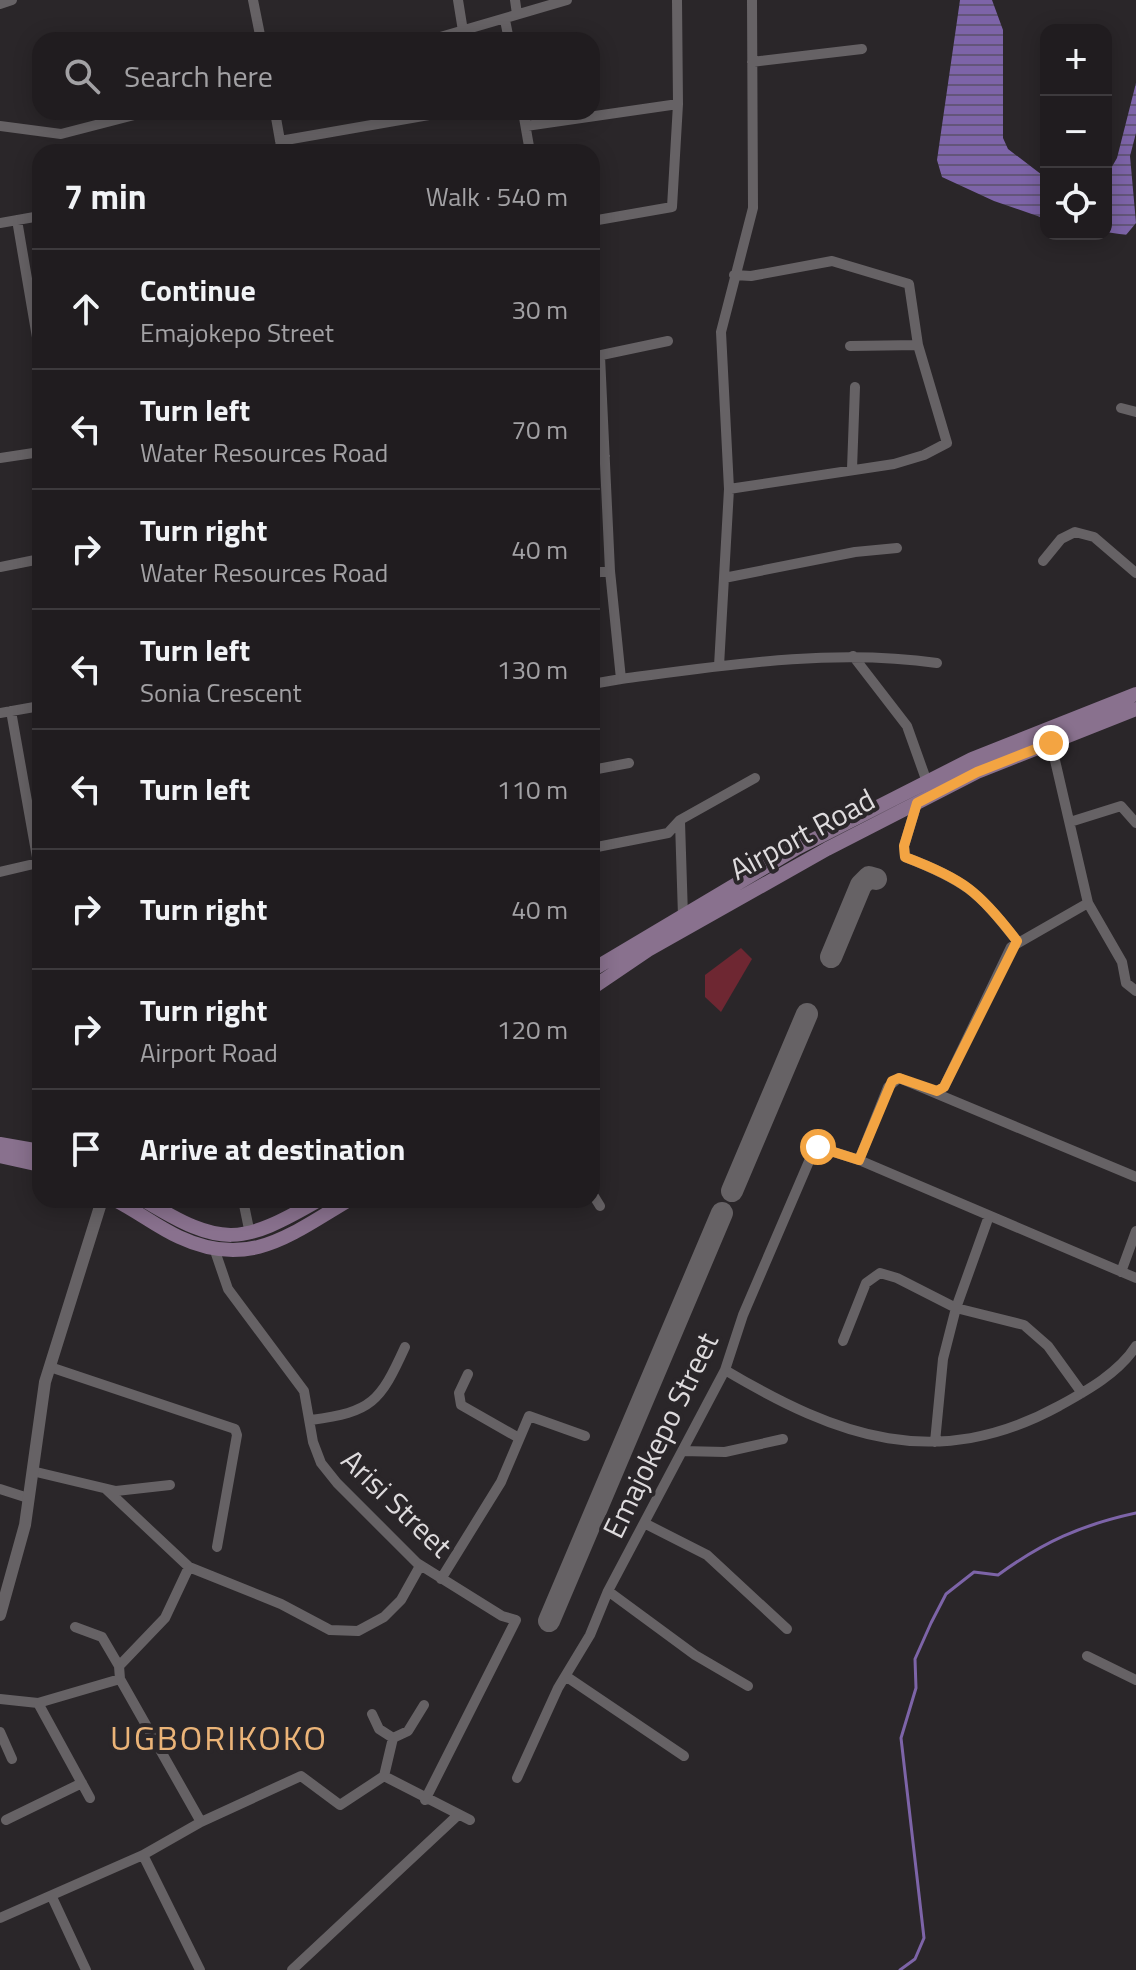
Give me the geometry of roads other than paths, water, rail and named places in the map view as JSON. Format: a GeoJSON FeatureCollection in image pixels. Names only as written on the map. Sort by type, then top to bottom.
{"type":"FeatureCollection","features":[{"type":"Feature","properties":{"kind":"main road","name":"Airport Road"},"geometry":{"type":"LineString","coordinates":[[600,983],[758,879],[927,782],[972,759],[1136,694]]}},
{"type":"Feature","properties":{"kind":"main road","name":"Airport Road"},"geometry":{"type":"LineString","coordinates":[[600,965],[683,916],[977,772],[1136,709]]}},
{"type":"Feature","properties":{"kind":"main road"},"geometry":{"type":"LineString","coordinates":[[0,1144],[32,1150]]}},
{"type":"Feature","properties":{"kind":"main road"},"geometry":{"type":"LineString","coordinates":[[0,1156],[32,1163]]}},
{"type":"Feature","properties":{"kind":"main road"},"geometry":{"type":"LineString","coordinates":[[129,1208],[176,1236],[215,1251],[260,1249],[282,1240],[336,1208]]}},
{"type":"Feature","properties":{"kind":"main road"},"geometry":{"type":"LineString","coordinates":[[160,1208],[210,1234],[228,1237],[250,1234],[303,1208]]}},
{"type":"Feature","properties":{"kind":"street"},"geometry":{"type":"LineString","coordinates":[[0,4],[12,0]]}},
{"type":"Feature","properties":{"kind":"street"},"geometry":{"type":"LineString","coordinates":[[253,0],[259,32]]}},
{"type":"Feature","properties":{"kind":"street"},"geometry":{"type":"LineString","coordinates":[[458,0],[463,31]]}},
{"type":"Feature","properties":{"kind":"street"},"geometry":{"type":"LineString","coordinates":[[515,0],[517,14]]}},
{"type":"Feature","properties":{"kind":"street"},"geometry":{"type":"LineString","coordinates":[[459,32],[567,0]]}},
{"type":"Feature","properties":{"kind":"street"},"geometry":{"type":"LineString","coordinates":[[600,220],[672,207],[678,104],[677,0]]}},
{"type":"Feature","properties":{"kind":"street"},"geometry":{"type":"LineString","coordinates":[[719,666],[729,489],[721,332],[753,208],[752,0]]}},
{"type":"Feature","properties":{"kind":"street"},"geometry":{"type":"LineString","coordinates":[[505,20],[507,32]]}},
{"type":"Feature","properties":{"kind":"street"},"geometry":{"type":"LineString","coordinates":[[752,62],[862,49]]}},
{"type":"Feature","properties":{"kind":"street"},"geometry":{"type":"LineString","coordinates":[[600,115],[678,104]]}},
{"type":"Feature","properties":{"kind":"street"},"geometry":{"type":"LineString","coordinates":[[0,126],[61,134],[115,120]]}},
{"type":"Feature","properties":{"kind":"street"},"geometry":{"type":"LineString","coordinates":[[276,120],[280,144]]}},
{"type":"Feature","properties":{"kind":"street"},"geometry":{"type":"LineString","coordinates":[[295,144],[408,120]]}},
{"type":"Feature","properties":{"kind":"street"},"geometry":{"type":"LineString","coordinates":[[525,120],[529,144]]}},
{"type":"Feature","properties":{"kind":"street"},"geometry":{"type":"LineString","coordinates":[[526,126],[567,120]]}},
{"type":"Feature","properties":{"kind":"street"},"geometry":{"type":"LineString","coordinates":[[0,223],[32,217]]}},
{"type":"Feature","properties":{"kind":"street"},"geometry":{"type":"LineString","coordinates":[[17,220],[32,308]]}},
{"type":"Feature","properties":{"kind":"street"},"geometry":{"type":"LineString","coordinates":[[729,489],[894,464],[924,455],[947,443],[918,345],[909,284],[832,261],[751,276],[734,275]]}},
{"type":"Feature","properties":{"kind":"street"},"geometry":{"type":"LineString","coordinates":[[600,355],[668,341]]}},
{"type":"Feature","properties":{"kind":"street"},"geometry":{"type":"LineString","coordinates":[[850,346],[918,345]]}},
{"type":"Feature","properties":{"kind":"street"},"geometry":{"type":"LineString","coordinates":[[852,469],[855,387]]}},
{"type":"Feature","properties":{"kind":"street"},"geometry":{"type":"LineString","coordinates":[[600,400],[610,571],[621,679]]}},
{"type":"Feature","properties":{"kind":"street"},"geometry":{"type":"LineString","coordinates":[[1121,408],[1136,412]]}},
{"type":"Feature","properties":{"kind":"street"},"geometry":{"type":"LineString","coordinates":[[0,458],[32,453]]}},
{"type":"Feature","properties":{"kind":"street"},"geometry":{"type":"LineString","coordinates":[[600,457],[605,456]]}},
{"type":"Feature","properties":{"kind":"street"},"geometry":{"type":"LineString","coordinates":[[1043,561],[1061,539],[1075,532],[1094,537],[1136,573]]}},
{"type":"Feature","properties":{"kind":"street"},"geometry":{"type":"LineString","coordinates":[[724,578],[855,552],[897,548]]}},
{"type":"Feature","properties":{"kind":"street"},"geometry":{"type":"LineString","coordinates":[[0,567],[32,561]]}},
{"type":"Feature","properties":{"kind":"street"},"geometry":{"type":"LineString","coordinates":[[600,572],[610,571]]}},
{"type":"Feature","properties":{"kind":"street"},"geometry":{"type":"LineString","coordinates":[[600,683],[719,666],[853,656],[937,663]]}},
{"type":"Feature","properties":{"kind":"street"},"geometry":{"type":"LineString","coordinates":[[853,656],[907,726],[927,782]]}},
{"type":"Feature","properties":{"kind":"street"},"geometry":{"type":"LineString","coordinates":[[32,707],[6,712],[32,835]]}},
{"type":"Feature","properties":{"kind":"street"},"geometry":{"type":"LineString","coordinates":[[1051,743],[1088,903],[1122,962],[1130,990],[1136,991]]}},
{"type":"Feature","properties":{"kind":"street"},"geometry":{"type":"LineString","coordinates":[[600,768],[629,763]]}},
{"type":"Feature","properties":{"kind":"street"},"geometry":{"type":"LineString","coordinates":[[600,846],[668,833],[680,820],[755,778]]}},
{"type":"Feature","properties":{"kind":"street"},"geometry":{"type":"LineString","coordinates":[[917,803],[904,846],[905,857],[963,883],[983,897],[1017,941]]}},
{"type":"Feature","properties":{"kind":"street"},"geometry":{"type":"LineString","coordinates":[[1070,822],[1121,806],[1136,823]]}},
{"type":"Feature","properties":{"kind":"street"},"geometry":{"type":"LineString","coordinates":[[680,820],[683,916]]}},
{"type":"Feature","properties":{"kind":"street"},"geometry":{"type":"LineString","coordinates":[[0,872],[32,869]]}},
{"type":"Feature","properties":{"kind":"street"},"geometry":{"type":"LineString","coordinates":[[937,1091],[944,1087],[1017,941],[1088,903]]}},
{"type":"Feature","properties":{"kind":"street"},"geometry":{"type":"LineString","coordinates":[[1136,1177],[937,1091],[899,1078],[892,1081],[859,1160],[1136,1278]]}},
{"type":"Feature","properties":{"kind":"street","name":"Emajokepo Street"},"geometry":{"type":"LineString","coordinates":[[517,1778],[558,1688],[590,1635],[608,1591],[725,1370],[743,1315],[813,1152],[818,1147],[826,1148],[859,1160]]}},
{"type":"Feature","properties":{"kind":"street"},"geometry":{"type":"LineString","coordinates":[[0,1615],[28,1498],[50,1367],[100,1208]]}},
{"type":"Feature","properties":{"kind":"street"},"geometry":{"type":"LineString","coordinates":[[245,1208],[250,1234]]}},
{"type":"Feature","properties":{"kind":"street"},"geometry":{"type":"LineString","coordinates":[[935,1442],[943,1359],[956,1308],[989,1216]]}},
{"type":"Feature","properties":{"kind":"street"},"geometry":{"type":"LineString","coordinates":[[1121,1272],[1136,1231]]}},
{"type":"Feature","properties":{"kind":"street","name":"Arisi Street"},"geometry":{"type":"LineString","coordinates":[[215,1251],[228,1289],[304,1391],[313,1442],[321,1463],[337,1483],[420,1566],[502,1616],[516,1620],[425,1800]]}},
{"type":"Feature","properties":{"kind":"street"},"geometry":{"type":"LineString","coordinates":[[843,1341],[866,1283],[880,1273],[897,1278],[956,1308],[1024,1325],[1048,1346],[1082,1393]]}},
{"type":"Feature","properties":{"kind":"street"},"geometry":{"type":"LineString","coordinates":[[725,1370],[784,1405],[823,1420],[894,1440],[935,1442],[966,1440],[1022,1426],[1095,1386],[1136,1346]]}},
{"type":"Feature","properties":{"kind":"street"},"geometry":{"type":"LineString","coordinates":[[311,1420],[344,1414],[378,1399],[405,1347]]}},
{"type":"Feature","properties":{"kind":"street"},"geometry":{"type":"LineString","coordinates":[[50,1367],[235,1429],[237,1435],[217,1547]]}},
{"type":"Feature","properties":{"kind":"street"},"geometry":{"type":"LineString","coordinates":[[468,1374],[459,1393],[461,1405],[519,1438]]}},
{"type":"Feature","properties":{"kind":"street"},"geometry":{"type":"LineString","coordinates":[[441,1579],[501,1482],[529,1416],[533,1414],[585,1436]]}},
{"type":"Feature","properties":{"kind":"street"},"geometry":{"type":"LineString","coordinates":[[682,1451],[725,1452],[783,1439]]}},
{"type":"Feature","properties":{"kind":"street"},"geometry":{"type":"LineString","coordinates":[[32,1471],[106,1489],[170,1485]]}},
{"type":"Feature","properties":{"kind":"street"},"geometry":{"type":"LineString","coordinates":[[0,1489],[28,1498]]}},
{"type":"Feature","properties":{"kind":"street"},"geometry":{"type":"LineString","coordinates":[[106,1489],[189,1567],[340,1633],[358,1631],[384,1617],[401,1600],[420,1566]]}},
{"type":"Feature","properties":{"kind":"street"},"geometry":{"type":"LineString","coordinates":[[646,1524],[707,1555],[787,1629]]}},
{"type":"Feature","properties":{"kind":"street"},"geometry":{"type":"LineString","coordinates":[[119,1666],[165,1618],[189,1567]]}},
{"type":"Feature","properties":{"kind":"street"},"geometry":{"type":"LineString","coordinates":[[608,1591],[695,1655],[748,1686]]}},
{"type":"Feature","properties":{"kind":"street"},"geometry":{"type":"LineString","coordinates":[[75,1627],[102,1637],[119,1666],[120,1679],[201,1822]]}},
{"type":"Feature","properties":{"kind":"street"},"geometry":{"type":"LineString","coordinates":[[1087,1656],[1136,1680]]}},
{"type":"Feature","properties":{"kind":"street"},"geometry":{"type":"LineString","coordinates":[[567,1677],[684,1756]]}},
{"type":"Feature","properties":{"kind":"street"},"geometry":{"type":"LineString","coordinates":[[0,1699],[38,1703],[120,1679]]}},
{"type":"Feature","properties":{"kind":"street"},"geometry":{"type":"LineString","coordinates":[[38,1703],[90,1798]]}},
{"type":"Feature","properties":{"kind":"street"},"geometry":{"type":"LineString","coordinates":[[393,1738],[408,1731],[424,1705]]}},
{"type":"Feature","properties":{"kind":"street"},"geometry":{"type":"LineString","coordinates":[[372,1714],[379,1729],[393,1738]]}},
{"type":"Feature","properties":{"kind":"street"},"geometry":{"type":"LineString","coordinates":[[0,1732],[12,1759]]}},
{"type":"Feature","properties":{"kind":"street"},"geometry":{"type":"LineString","coordinates":[[0,1918],[143,1855],[201,1822],[301,1776],[340,1805],[384,1776],[393,1738]]}},
{"type":"Feature","properties":{"kind":"street"},"geometry":{"type":"LineString","coordinates":[[384,1776],[425,1800],[470,1820]]}},
{"type":"Feature","properties":{"kind":"street"},"geometry":{"type":"LineString","coordinates":[[6,1820],[82,1783]]}},
{"type":"Feature","properties":{"kind":"street"},"geometry":{"type":"LineString","coordinates":[[292,1970],[458,1815]]}},
{"type":"Feature","properties":{"kind":"street"},"geometry":{"type":"LineString","coordinates":[[143,1855],[200,1970]]}},
{"type":"Feature","properties":{"kind":"street"},"geometry":{"type":"LineString","coordinates":[[52,1897],[86,1970]]}},
{"type":"Feature","properties":{"kind":"waterway"},"geometry":{"type":"LineString","coordinates":[[900,1970],[915,1959],[924,1938],[901,1738],[916,1688],[915,1659],[931,1623],[946,1594],[974,1572],[998,1575],[1063,1536],[1136,1513]]}},
{"type":"Feature","properties":{"kind":"district","name":"UGBORIKOKO"},"geometry":{"type":"Point","coordinates":[219,1737]}}]}
